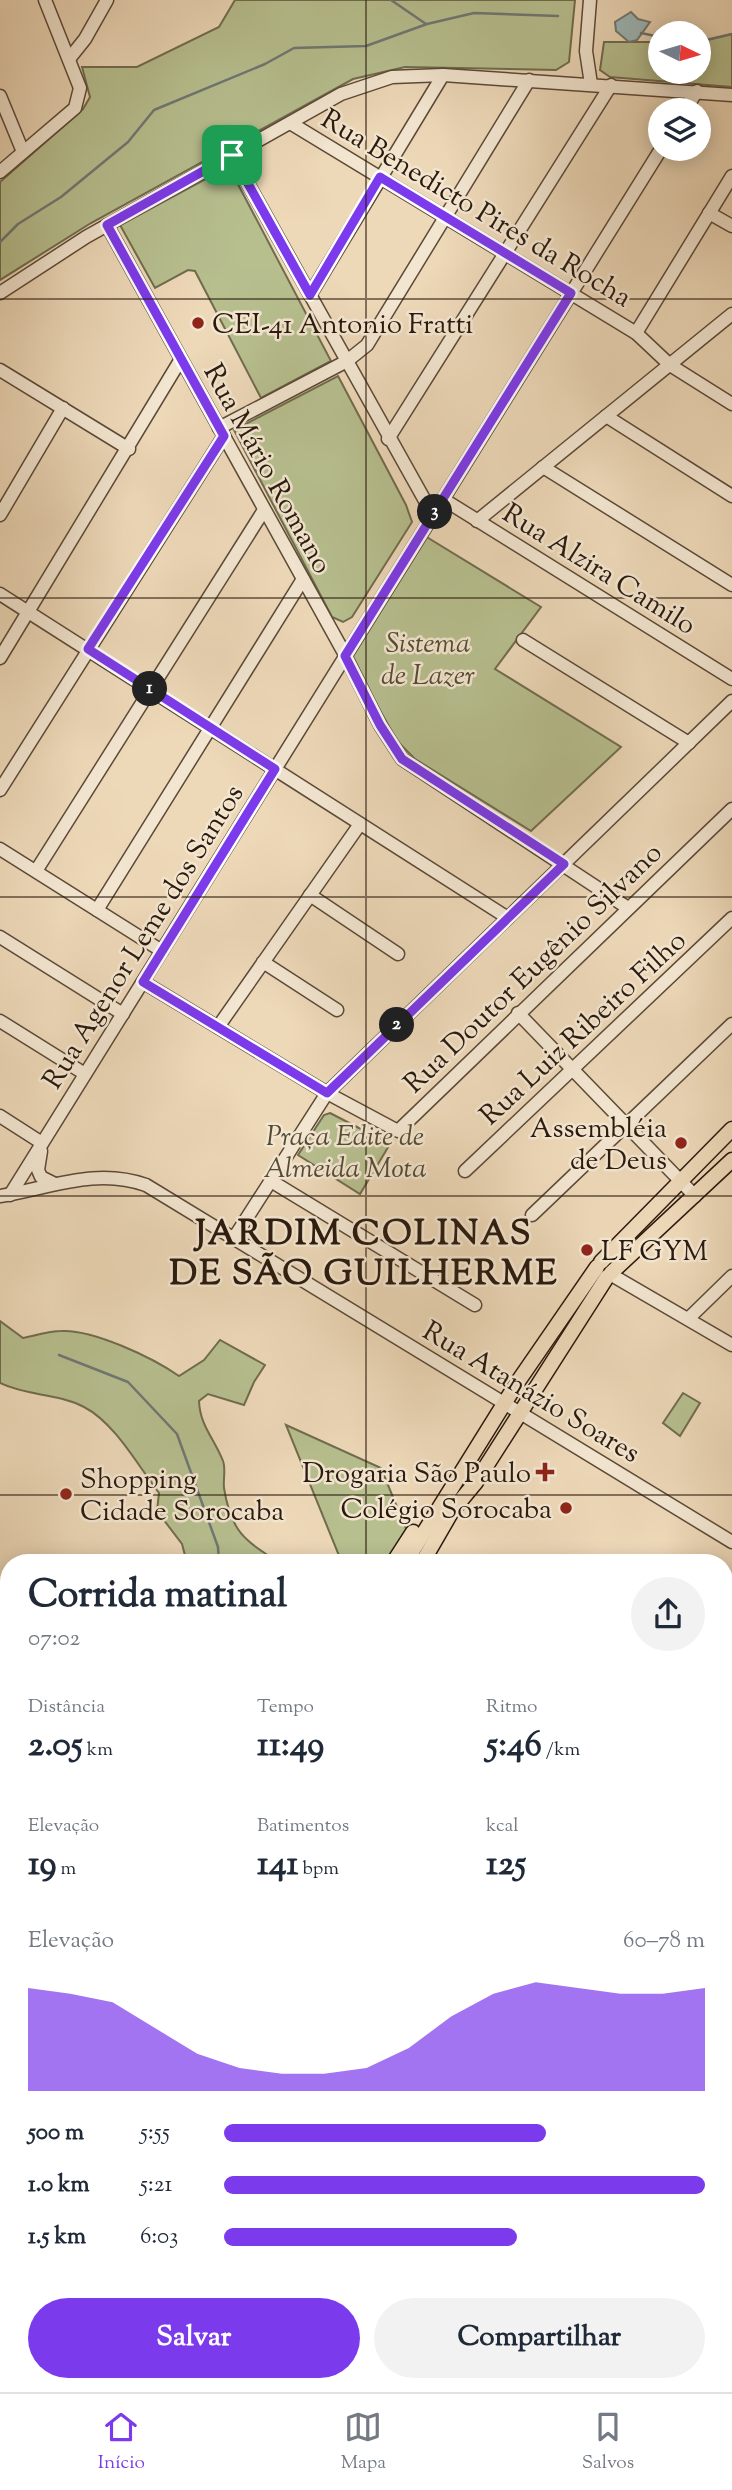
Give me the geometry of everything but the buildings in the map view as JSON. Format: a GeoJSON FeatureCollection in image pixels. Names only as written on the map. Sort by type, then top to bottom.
{"type":"FeatureCollection","features":[{"type":"Feature","properties":{"kind":"main road"},"geometry":{"type":"LineString","coordinates":[[424,1554],[446,1508],[454,1483],[504,1403],[605,1270],[679,1180],[732,1129]]}},
{"type":"Feature","properties":{"kind":"main road"},"geometry":{"type":"LineString","coordinates":[[437,1554],[476,1482],[521,1413],[605,1270],[695,1196],[732,1160]]}},
{"type":"Feature","properties":{"kind":"main road"},"geometry":{"type":"LineString","coordinates":[[412,1554],[446,1508],[476,1482]]}},
{"type":"Feature","properties":{"kind":"main road"},"geometry":{"type":"LineString","coordinates":[[399,1554],[444,1490],[454,1483]]}},
{"type":"Feature","properties":{"kind":"street"},"geometry":{"type":"LineString","coordinates":[[0,172],[75,108],[80,88],[45,0]]}},
{"type":"Feature","properties":{"kind":"street"},"geometry":{"type":"LineString","coordinates":[[69,59],[85,39],[107,0]]}},
{"type":"Feature","properties":{"kind":"street"},"geometry":{"type":"LineString","coordinates":[[590,0],[586,51],[591,84]]}},
{"type":"Feature","properties":{"kind":"street"},"geometry":{"type":"LineString","coordinates":[[62,42],[85,39]]}},
{"type":"Feature","properties":{"kind":"street"},"geometry":{"type":"LineString","coordinates":[[310,295],[443,75]]}},
{"type":"Feature","properties":{"kind":"street"},"geometry":{"type":"LineString","coordinates":[[0,293],[107,225],[292,124],[341,94],[392,77],[443,75],[732,94]]}},
{"type":"Feature","properties":{"kind":"street"},"geometry":{"type":"LineString","coordinates":[[0,790],[222,432],[347,361],[367,345],[528,80]]}},
{"type":"Feature","properties":{"kind":"street"},"geometry":{"type":"LineString","coordinates":[[388,439],[611,85]]}},
{"type":"Feature","properties":{"kind":"street"},"geometry":{"type":"LineString","coordinates":[[693,98],[697,91]]}},
{"type":"Feature","properties":{"kind":"street"},"geometry":{"type":"LineString","coordinates":[[0,96],[23,152]]}},
{"type":"Feature","properties":{"kind":"street","name":"Rua Benedicto Pires da Rocha"},"geometry":{"type":"LineString","coordinates":[[292,124],[636,333],[670,365],[732,404]]}},
{"type":"Feature","properties":{"kind":"street"},"geometry":{"type":"LineString","coordinates":[[232,155],[388,439],[433,514]]}},
{"type":"Feature","properties":{"kind":"street","name":"Rua Agenor Leme dos Santos"},"geometry":{"type":"LineString","coordinates":[[5,1196],[42,1143],[143,982],[654,161]]}},
{"type":"Feature","properties":{"kind":"street"},"geometry":{"type":"LineString","coordinates":[[636,333],[732,176]]}},
{"type":"Feature","properties":{"kind":"street"},"geometry":{"type":"LineString","coordinates":[[709,213],[732,226]]}},
{"type":"Feature","properties":{"kind":"street","name":"Rua Mário Romano"},"geometry":{"type":"LineString","coordinates":[[107,225],[328,624],[380,725],[402,759],[628,908]]}},
{"type":"Feature","properties":{"kind":"street"},"geometry":{"type":"LineString","coordinates":[[477,521],[732,314]]}},
{"type":"Feature","properties":{"kind":"street"},"geometry":{"type":"LineString","coordinates":[[0,658],[129,449],[181,359]]}},
{"type":"Feature","properties":{"kind":"street"},"geometry":{"type":"LineString","coordinates":[[0,386],[4,373],[129,449]]}},
{"type":"Feature","properties":{"kind":"street"},"geometry":{"type":"LineString","coordinates":[[0,514],[63,408]]}},
{"type":"Feature","properties":{"kind":"street"},"geometry":{"type":"LineString","coordinates":[[606,416],[732,496]]}},
{"type":"Feature","properties":{"kind":"street"},"geometry":{"type":"LineString","coordinates":[[543,467],[732,585]]}},
{"type":"Feature","properties":{"kind":"street"},"geometry":{"type":"LineString","coordinates":[[421,493],[435,499],[444,496]]}},
{"type":"Feature","properties":{"kind":"street","name":"Rua Alzira Camilo"},"geometry":{"type":"LineString","coordinates":[[444,496],[477,521],[732,679]]}},
{"type":"Feature","properties":{"kind":"street"},"geometry":{"type":"LineString","coordinates":[[36,872],[264,510]]}},
{"type":"Feature","properties":{"kind":"street"},"geometry":{"type":"LineString","coordinates":[[97,910],[303,579]]}},
{"type":"Feature","properties":{"kind":"street"},"geometry":{"type":"LineString","coordinates":[[0,594],[508,918]]}},
{"type":"Feature","properties":{"kind":"street"},"geometry":{"type":"LineString","coordinates":[[328,624],[343,634],[359,634]]}},
{"type":"Feature","properties":{"kind":"street"},"geometry":{"type":"LineString","coordinates":[[523,640],[689,743]]}},
{"type":"Feature","properties":{"kind":"street"},"geometry":{"type":"LineString","coordinates":[[234,1238],[327,1093],[732,701]]}},
{"type":"Feature","properties":{"kind":"street","name":"Rua Doutor Eugênio Silvano"},"geometry":{"type":"LineString","coordinates":[[143,982],[327,1093],[398,1131],[732,809]]}},
{"type":"Feature","properties":{"kind":"street"},"geometry":{"type":"LineString","coordinates":[[218,1027],[360,824]]}},
{"type":"Feature","properties":{"kind":"street"},"geometry":{"type":"LineString","coordinates":[[0,849],[162,950]]}},
{"type":"Feature","properties":{"kind":"street"},"geometry":{"type":"LineString","coordinates":[[310,895],[398,954]]}},
{"type":"Feature","properties":{"kind":"street","name":"Rua Luiz Ribeiro Filho"},"geometry":{"type":"LineString","coordinates":[[465,1171],[732,918]]}},
{"type":"Feature","properties":{"kind":"street"},"geometry":{"type":"LineString","coordinates":[[0,937],[122,1014]]}},
{"type":"Feature","properties":{"kind":"street"},"geometry":{"type":"LineString","coordinates":[[263,962],[337,1010]]}},
{"type":"Feature","properties":{"kind":"street"},"geometry":{"type":"LineString","coordinates":[[518,1013],[695,1196]]}},
{"type":"Feature","properties":{"kind":"street"},"geometry":{"type":"LineString","coordinates":[[0,1021],[85,1074]]}},
{"type":"Feature","properties":{"kind":"street"},"geometry":{"type":"LineString","coordinates":[[532,1215],[732,1024]]}},
{"type":"Feature","properties":{"kind":"street"},"geometry":{"type":"LineString","coordinates":[[0,1116],[42,1143],[38,1170],[41,1177],[55,1184]]}},
{"type":"Feature","properties":{"kind":"street","name":"Rua Atanázio Soares"},"geometry":{"type":"LineString","coordinates":[[5,1196],[98,1176],[124,1177],[146,1185],[732,1542]]}},
{"type":"Feature","properties":{"kind":"street"},"geometry":{"type":"LineString","coordinates":[[271,1181],[475,1305]]}},
{"type":"Feature","properties":{"kind":"street"},"geometry":{"type":"LineString","coordinates":[[605,1270],[732,1345]]}},
{"type":"Feature","properties":{"kind":"street"},"geometry":{"type":"LineString","coordinates":[[689,1318],[732,1276]]}},
{"type":"Feature","properties":{"kind":"green space"},"geometry":{"type":"Polygon","coordinates":[[[235,0],[575,0],[569,62],[556,70],[405,67],[353,79],[91,223],[0,280],[0,182],[83,109],[90,97],[82,67],[137,67],[219,27],[235,0]]]}},
{"type":"Feature","properties":{"kind":"green space"},"geometry":{"type":"Polygon","coordinates":[[[732,34],[732,87],[695,84],[711,84],[711,39],[732,34]]]}},
{"type":"Feature","properties":{"kind":"green space"},"geometry":{"type":"Polygon","coordinates":[[[604,42],[648,42],[648,80],[610,77],[600,70],[604,42]]]}},
{"type":"Feature","properties":{"kind":"green space"},"geometry":{"type":"Polygon","coordinates":[[[226,168],[231,171],[331,361],[261,398],[195,271],[188,270],[155,288],[120,225],[226,168]]]}},
{"type":"Feature","properties":{"kind":"green space"},"geometry":{"type":"Polygon","coordinates":[[[338,376],[406,505],[412,522],[352,617],[343,622],[332,617],[234,430],[338,376]]]}},
{"type":"Feature","properties":{"kind":"green space","name":"Sistema de Lazer"},"geometry":{"type":"Polygon","coordinates":[[[425,536],[541,607],[495,669],[621,747],[531,831],[415,759],[397,741],[351,658],[425,536]]]}},
{"type":"Feature","properties":{"kind":"green space","name":"Praça Edite de Almeida Mota"},"geometry":{"type":"Polygon","coordinates":[[[330,1113],[390,1144],[360,1194],[298,1155],[324,1115],[330,1113]]]}},
{"type":"Feature","properties":{"kind":"green space"},"geometry":{"type":"Polygon","coordinates":[[[0,1321],[23,1338],[61,1331],[106,1340],[139,1353],[179,1376],[204,1360],[220,1340],[265,1365],[244,1405],[208,1394],[199,1401],[205,1425],[223,1461],[224,1488],[235,1525],[248,1541],[266,1554],[185,1554],[182,1544],[157,1511],[159,1493],[106,1423],[74,1402],[0,1383],[0,1321]]]}},
{"type":"Feature","properties":{"kind":"green space"},"geometry":{"type":"Polygon","coordinates":[[[683,1393],[700,1403],[680,1436],[663,1423],[683,1393]]]}},
{"type":"Feature","properties":{"kind":"green space"},"geometry":{"type":"Polygon","coordinates":[[[286,1425],[381,1468],[407,1531],[392,1554],[338,1554],[286,1425]]]}},
{"type":"Feature","properties":{"kind":"water"},"geometry":{"type":"Polygon","coordinates":[[[631,12],[638,19],[648,22],[648,25],[637,40],[629,42],[616,31],[615,22],[631,12]]]}},
{"type":"Feature","properties":{"kind":"waterway"},"geometry":{"type":"LineString","coordinates":[[391,0],[426,24]]}},
{"type":"Feature","properties":{"kind":"waterway"},"geometry":{"type":"LineString","coordinates":[[0,242],[18,224],[61,197],[128,142],[154,110],[265,64],[294,48],[366,46],[427,24],[474,13],[558,16]]}},
{"type":"Feature","properties":{"kind":"waterway"},"geometry":{"type":"LineString","coordinates":[[641,33],[648,34]]}},
{"type":"Feature","properties":{"kind":"waterway"},"geometry":{"type":"LineString","coordinates":[[711,39],[732,34]]}},
{"type":"Feature","properties":{"kind":"waterway"},"geometry":{"type":"LineString","coordinates":[[59,1355],[128,1382],[177,1434],[218,1554]]}},
{"type":"Feature","properties":{"kind":"place","name":"CEI-41 Antonio Fratti"},"geometry":{"type":"Point","coordinates":[198,323]}},
{"type":"Feature","properties":{"kind":"place","name":"Assembléia de Deus"},"geometry":{"type":"Point","coordinates":[681,1143]}},
{"type":"Feature","properties":{"kind":"place","name":"LF GYM"},"geometry":{"type":"Point","coordinates":[587,1250]}},
{"type":"Feature","properties":{"kind":"place","name":"Drogaria São Paulo"},"geometry":{"type":"Point","coordinates":[545,1472]}},
{"type":"Feature","properties":{"kind":"place","name":"Shopping Cidade Sorocaba"},"geometry":{"type":"Point","coordinates":[66,1494]}},
{"type":"Feature","properties":{"kind":"place","name":"Colégio Sorocaba"},"geometry":{"type":"Point","coordinates":[566,1508]}},
{"type":"Feature","properties":{"kind":"district","name":"JARDIM COLINAS DE SÃO GUILHERME"},"geometry":{"type":"Point","coordinates":[364,1252]}},
{"type":"Feature","properties":{"kind":"route"},"geometry":{"type":"LineString","coordinates":[[232,155],[310,295],[380,177],[571,293],[345,656],[380,725],[402,759],[564,864],[327,1093],[143,982],[275,769],[88,649],[224,436],[107,225],[232,155]]}}]}
